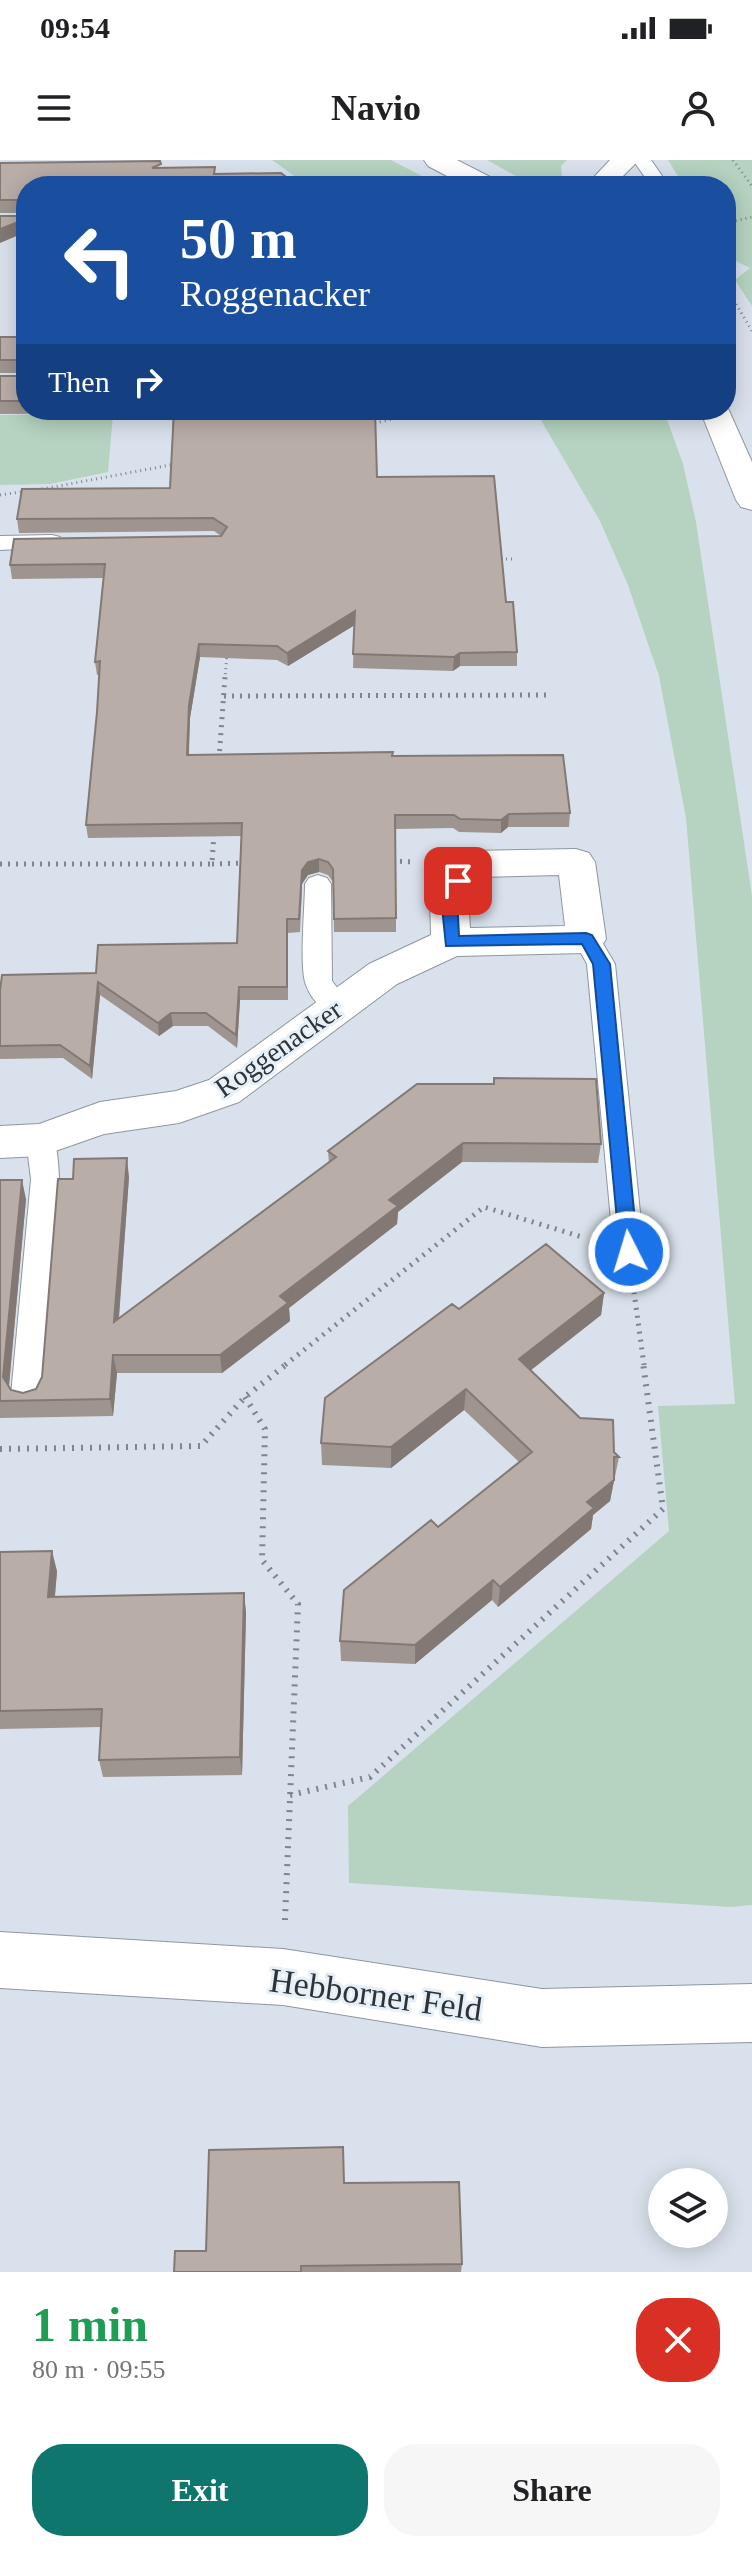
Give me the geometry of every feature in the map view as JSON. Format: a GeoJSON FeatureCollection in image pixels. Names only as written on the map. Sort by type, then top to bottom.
{"type":"FeatureCollection","features":[{"type":"Feature","properties":{"kind":"street"},"geometry":{"type":"LineString","coordinates":[[437,160],[467,176]]}},
{"type":"Feature","properties":{"kind":"street"},"geometry":{"type":"LineString","coordinates":[[719,420],[752,500]]}},
{"type":"Feature","properties":{"kind":"street"},"geometry":{"type":"LineString","coordinates":[[451,942],[449,897],[467,864],[576,862],[586,939]]}},
{"type":"Feature","properties":{"kind":"street","name":"Roggenacker"},"geometry":{"type":"LineString","coordinates":[[0,1142],[41,1140],[100,1118],[179,1107],[224,1091],[383,974],[451,942],[586,939]]}},
{"type":"Feature","properties":{"kind":"street","name":"Hebborner Feld"},"geometry":{"type":"LineString","coordinates":[[0,1960],[283,1977],[542,2018],[752,2013]]}},
{"type":"Feature","properties":{"kind":"lane"},"geometry":{"type":"LineString","coordinates":[[0,543],[76,542]]}},
{"type":"Feature","properties":{"kind":"lane"},"geometry":{"type":"LineString","coordinates":[[318,884],[318,983],[338,1007]]}},
{"type":"Feature","properties":{"kind":"lane"},"geometry":{"type":"LineString","coordinates":[[586,939],[601,964],[629,1252]]}},
{"type":"Feature","properties":{"kind":"lane"},"geometry":{"type":"LineString","coordinates":[[27,1395],[46,1179],[41,1140]]}},
{"type":"Feature","properties":{"kind":"path"},"geometry":{"type":"LineString","coordinates":[[733,160],[752,186]]}},
{"type":"Feature","properties":{"kind":"path"},"geometry":{"type":"LineString","coordinates":[[736,304],[752,331]]}},
{"type":"Feature","properties":{"kind":"path"},"geometry":{"type":"LineString","coordinates":[[362,426],[390,420]]}},
{"type":"Feature","properties":{"kind":"path"},"geometry":{"type":"LineString","coordinates":[[0,495],[183,462]]}},
{"type":"Feature","properties":{"kind":"path"},"geometry":{"type":"LineString","coordinates":[[485,559],[515,559]]}},
{"type":"Feature","properties":{"kind":"path"},"geometry":{"type":"LineString","coordinates":[[218,772],[227,651]]}},
{"type":"Feature","properties":{"kind":"path"},"geometry":{"type":"LineString","coordinates":[[223,696],[551,695]]}},
{"type":"Feature","properties":{"kind":"path"},"geometry":{"type":"LineString","coordinates":[[212,864],[215,818]]}},
{"type":"Feature","properties":{"kind":"path"},"geometry":{"type":"LineString","coordinates":[[383,861],[397,861]]}},
{"type":"Feature","properties":{"kind":"path"},"geometry":{"type":"LineString","coordinates":[[0,864],[250,863]]}},
{"type":"Feature","properties":{"kind":"path"},"geometry":{"type":"LineString","coordinates":[[0,1449],[201,1446],[245,1397],[484,1207],[629,1252],[663,1509],[370,1777],[290,1795]]}},
{"type":"Feature","properties":{"kind":"path"},"geometry":{"type":"LineString","coordinates":[[245,1397],[265,1429],[262,1560],[298,1604],[283,1977]]}},
{"type":"Feature","properties":{"kind":"green space"},"geometry":{"type":"Polygon","coordinates":[[[272,160],[391,160],[422,176],[294,176],[272,160]]]}},
{"type":"Feature","properties":{"kind":"green space"},"geometry":{"type":"Polygon","coordinates":[[[487,160],[567,160],[561,166],[562,176],[516,176],[487,160]]]}},
{"type":"Feature","properties":{"kind":"green space"},"geometry":{"type":"Polygon","coordinates":[[[668,160],[752,160],[752,306],[736,282],[750,268],[736,261],[736,176],[678,176],[668,160]]]}},
{"type":"Feature","properties":{"kind":"green space"},"geometry":{"type":"Polygon","coordinates":[[[0,415],[16,415],[16,420],[112,420],[108,472],[50,484],[0,485],[0,415]]]}},
{"type":"Feature","properties":{"kind":"green space"},"geometry":{"type":"Polygon","coordinates":[[[541,420],[667,420],[683,464],[696,522],[752,896],[752,1905],[731,1907],[349,1883],[348,1806],[669,1531],[658,1406],[735,1404],[686,818],[659,676],[628,585],[600,521],[541,420]]]}},
{"type":"Feature","properties":{"kind":"building"},"geometry":{"type":"Polygon","coordinates":[[[160,161],[161,164],[152,168],[215,167],[214,174],[281,173],[285,176],[16,176],[16,200],[0,200],[0,163],[160,161]]]}},
{"type":"Feature","properties":{"kind":"building"},"geometry":{"type":"Polygon","coordinates":[[[0,216],[16,216],[16,223],[0,229],[0,216]]]}},
{"type":"Feature","properties":{"kind":"building"},"geometry":{"type":"Polygon","coordinates":[[[0,337],[16,337],[16,360],[0,360],[0,337]]]}},
{"type":"Feature","properties":{"kind":"building"},"geometry":{"type":"Polygon","coordinates":[[[0,376],[16,376],[16,401],[0,401],[0,376]]]}},
{"type":"Feature","properties":{"kind":"building"},"geometry":{"type":"Polygon","coordinates":[[[173,420],[375,420],[377,477],[494,476],[506,602],[513,602],[517,652],[460,653],[454,657],[353,654],[355,611],[287,653],[277,646],[199,644],[189,705],[187,755],[393,752],[392,756],[563,755],[570,813],[509,814],[501,820],[460,819],[454,815],[395,815],[396,918],[334,919],[333,869],[328,862],[319,859],[308,862],[302,870],[299,919],[287,919],[287,987],[239,987],[236,1035],[206,1013],[171,1013],[158,1023],[98,982],[90,1066],[60,1045],[0,1046],[2,975],[96,973],[98,945],[237,943],[242,823],[86,825],[100,661],[95,662],[105,564],[10,565],[14,539],[221,536],[227,527],[213,518],[17,519],[22,489],[170,488],[173,420]]]}},
{"type":"Feature","properties":{"kind":"building"},"geometry":{"type":"Polygon","coordinates":[[[494,1078],[596,1079],[601,1144],[463,1143],[389,1200],[398,1206],[280,1296],[288,1303],[220,1355],[113,1355],[110,1399],[0,1401],[0,1180],[22,1180],[3,1377],[11,1390],[23,1393],[36,1389],[42,1377],[58,1179],[73,1179],[74,1159],[127,1158],[114,1322],[336,1157],[328,1151],[417,1084],[494,1084],[494,1078]]]}},
{"type":"Feature","properties":{"kind":"building"},"geometry":{"type":"Polygon","coordinates":[[[546,1244],[604,1293],[519,1359],[580,1418],[613,1420],[614,1452],[619,1457],[614,1457],[614,1480],[587,1502],[594,1508],[500,1587],[493,1580],[415,1645],[340,1641],[344,1590],[431,1520],[438,1527],[532,1452],[466,1389],[391,1447],[321,1443],[325,1398],[452,1304],[459,1309],[546,1244]]]}},
{"type":"Feature","properties":{"kind":"building"},"geometry":{"type":"Polygon","coordinates":[[[52,1551],[48,1597],[244,1593],[240,1757],[99,1760],[102,1709],[0,1711],[0,1552],[52,1551]]]}},
{"type":"Feature","properties":{"kind":"building"},"geometry":{"type":"Polygon","coordinates":[[[343,2147],[344,2183],[459,2182],[462,2264],[301,2266],[301,2272],[174,2272],[175,2251],[206,2251],[209,2150],[343,2147]]]}},
{"type":"Feature","properties":{"kind":"route"},"geometry":{"type":"LineString","coordinates":[[458,881],[449,897],[451,942],[586,939],[601,964],[629,1252]]}}]}
